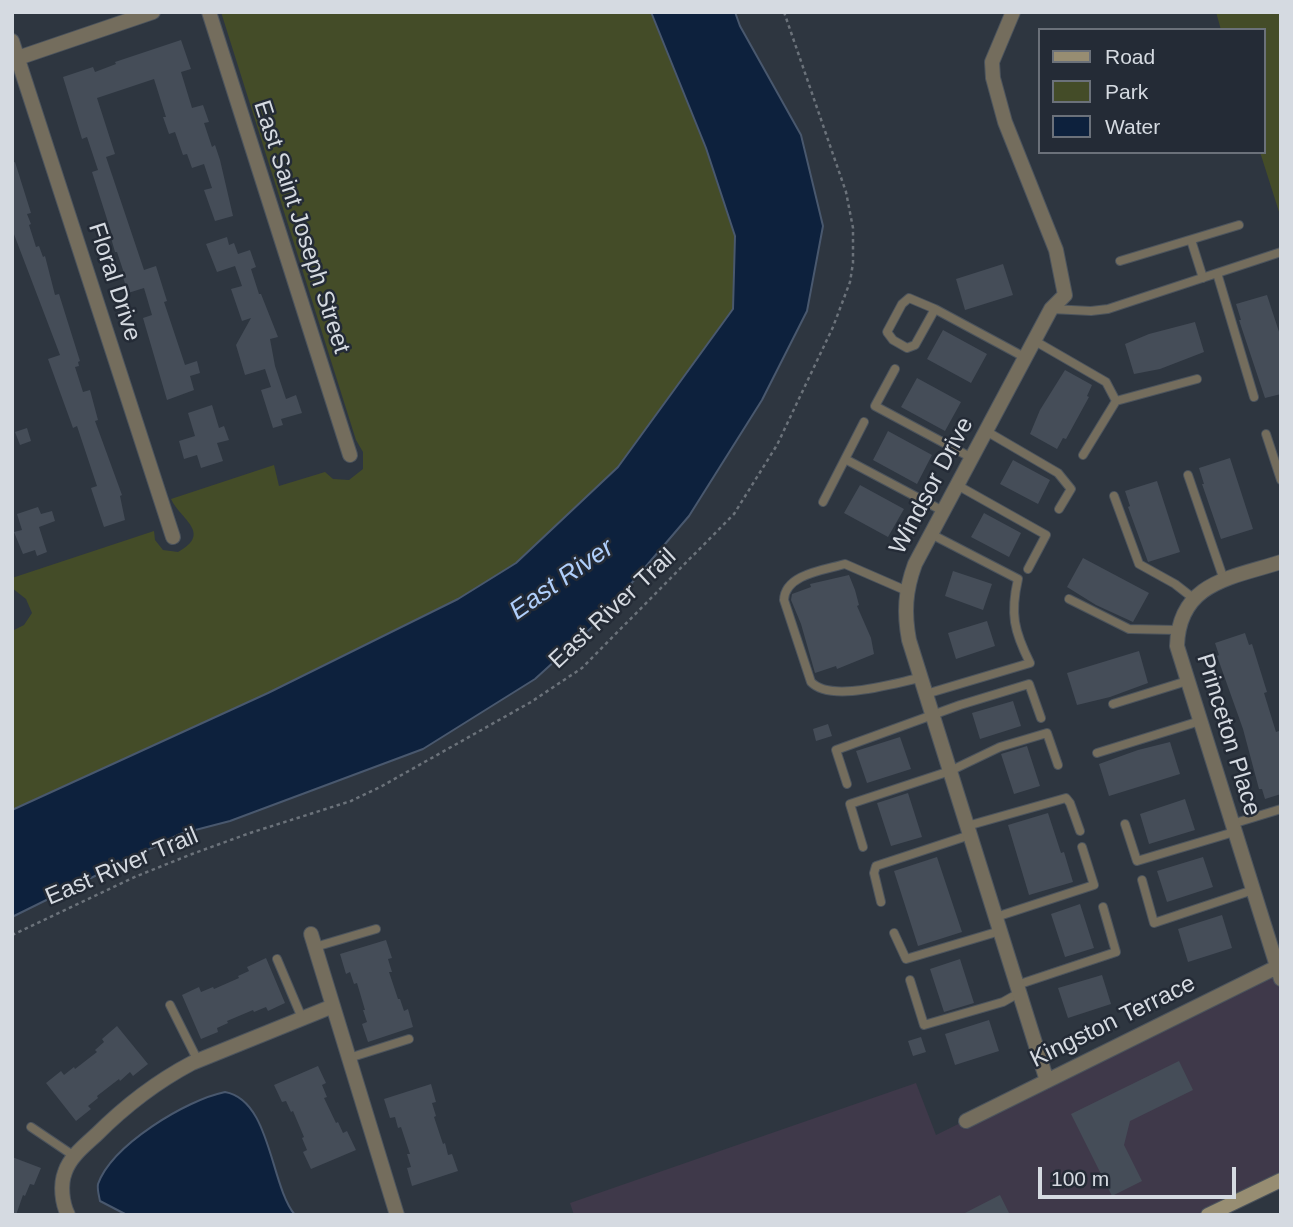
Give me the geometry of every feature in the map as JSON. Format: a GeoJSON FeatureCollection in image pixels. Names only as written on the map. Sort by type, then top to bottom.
{"type":"FeatureCollection","features":[{"type":"Feature","properties":{"kind":"street"},"geometry":{"type":"LineString","coordinates":[[15,59],[153,12]]}},
{"type":"Feature","properties":{"kind":"street","name":"East Saint Joseph Street"},"geometry":{"type":"LineString","coordinates":[[209,12],[350,455]]}},
{"type":"Feature","properties":{"kind":"street","name":"Windsor Drive"},"geometry":{"type":"LineString","coordinates":[[1013,12],[992,62],[993,78],[1005,122],[1056,250],[1066,290],[1062,300],[1051,309],[915,564],[907,591],[905,621],[920,678],[1047,1080]]}},
{"type":"Feature","properties":{"kind":"street","name":"Floral Drive"},"geometry":{"type":"LineString","coordinates":[[12,41],[15,59],[173,537]]}},
{"type":"Feature","properties":{"kind":"street"},"geometry":{"type":"LineString","coordinates":[[1193,598],[1202,590],[1224,580],[1281,562]]}},
{"type":"Feature","properties":{"kind":"street","name":"Princeton Place"},"geometry":{"type":"LineString","coordinates":[[1193,598],[1177,629],[1177,646],[1279,970]]}},
{"type":"Feature","properties":{"kind":"street"},"geometry":{"type":"LineString","coordinates":[[313,941],[397,1215]]}},
{"type":"Feature","properties":{"kind":"street","name":"Kingston Terrace"},"geometry":{"type":"LineString","coordinates":[[966,1121],[1279,970]]}},
{"type":"Feature","properties":{"kind":"street"},"geometry":{"type":"LineString","coordinates":[[67,1214],[62,1193],[65,1173],[74,1156],[128,1104],[171,1074],[198,1060],[333,1006]]}},
{"type":"Feature","properties":{"kind":"street"},"geometry":{"type":"LineString","coordinates":[[1208,1215],[1281,1180]]}},
{"type":"Feature","properties":{"kind":"lane"},"geometry":{"type":"LineString","coordinates":[[1119,261],[1239,225]]}},
{"type":"Feature","properties":{"kind":"lane"},"geometry":{"type":"LineString","coordinates":[[1191,240],[1203,278]]}},
{"type":"Feature","properties":{"kind":"lane"},"geometry":{"type":"LineString","coordinates":[[1051,309],[1108,309],[1281,252]]}},
{"type":"Feature","properties":{"kind":"lane"},"geometry":{"type":"LineString","coordinates":[[1217,273],[1254,397]]}},
{"type":"Feature","properties":{"kind":"lane"},"geometry":{"type":"LineString","coordinates":[[935,309],[915,345],[906,348],[889,336],[887,332],[902,304],[909,298],[935,309],[1026,358]]}},
{"type":"Feature","properties":{"kind":"lane"},"geometry":{"type":"LineString","coordinates":[[1035,341],[1107,382],[1116,401]]}},
{"type":"Feature","properties":{"kind":"lane"},"geometry":{"type":"LineString","coordinates":[[895,369],[875,406],[972,458]]}},
{"type":"Feature","properties":{"kind":"lane"},"geometry":{"type":"LineString","coordinates":[[1083,455],[1116,401],[1197,379]]}},
{"type":"Feature","properties":{"kind":"lane"},"geometry":{"type":"LineString","coordinates":[[823,502],[864,422]]}},
{"type":"Feature","properties":{"kind":"lane"},"geometry":{"type":"LineString","coordinates":[[986,431],[1058,473],[1071,489],[1059,509]]}},
{"type":"Feature","properties":{"kind":"lane"},"geometry":{"type":"LineString","coordinates":[[1266,434],[1281,480]]}},
{"type":"Feature","properties":{"kind":"lane"},"geometry":{"type":"LineString","coordinates":[[845,459],[943,511]]}},
{"type":"Feature","properties":{"kind":"lane"},"geometry":{"type":"LineString","coordinates":[[1188,475],[1224,580]]}},
{"type":"Feature","properties":{"kind":"lane"},"geometry":{"type":"LineString","coordinates":[[957,485],[1046,536],[1028,569]]}},
{"type":"Feature","properties":{"kind":"lane"},"geometry":{"type":"LineString","coordinates":[[1114,496],[1139,564],[1175,584],[1193,598]]}},
{"type":"Feature","properties":{"kind":"lane"},"geometry":{"type":"LineString","coordinates":[[926,694],[1030,663],[1016,635],[1012,604],[1018,579],[931,534]]}},
{"type":"Feature","properties":{"kind":"lane"},"geometry":{"type":"LineString","coordinates":[[907,591],[845,564],[797,579],[787,587],[784,600],[811,682],[817,689],[841,692],[920,678]]}},
{"type":"Feature","properties":{"kind":"lane"},"geometry":{"type":"LineString","coordinates":[[1069,599],[1129,629],[1177,629]]}},
{"type":"Feature","properties":{"kind":"lane"},"geometry":{"type":"LineString","coordinates":[[1113,704],[1187,681]]}},
{"type":"Feature","properties":{"kind":"lane"},"geometry":{"type":"LineString","coordinates":[[847,784],[836,750],[960,705],[1029,684],[1041,718]]}},
{"type":"Feature","properties":{"kind":"lane"},"geometry":{"type":"LineString","coordinates":[[1097,752],[1200,721]]}},
{"type":"Feature","properties":{"kind":"lane"},"geometry":{"type":"LineString","coordinates":[[863,847],[850,804],[950,771],[1000,747],[1047,733],[1058,765]]}},
{"type":"Feature","properties":{"kind":"lane"},"geometry":{"type":"LineString","coordinates":[[881,902],[874,873],[876,866],[968,830],[1066,798],[1080,831]]}},
{"type":"Feature","properties":{"kind":"lane"},"geometry":{"type":"LineString","coordinates":[[1125,824],[1138,861],[1281,809]]}},
{"type":"Feature","properties":{"kind":"lane"},"geometry":{"type":"LineString","coordinates":[[894,933],[905,959],[1094,885],[1082,847]]}},
{"type":"Feature","properties":{"kind":"lane"},"geometry":{"type":"LineString","coordinates":[[1142,880],[1154,923],[1253,890]]}},
{"type":"Feature","properties":{"kind":"lane"},"geometry":{"type":"LineString","coordinates":[[910,980],[925,1025],[1003,1002],[1018,989],[1116,952],[1103,907]]}},
{"type":"Feature","properties":{"kind":"lane"},"geometry":{"type":"LineString","coordinates":[[313,941],[376,929]]}},
{"type":"Feature","properties":{"kind":"lane"},"geometry":{"type":"LineString","coordinates":[[277,959],[302,1018]]}},
{"type":"Feature","properties":{"kind":"lane"},"geometry":{"type":"LineString","coordinates":[[170,1005],[198,1060]]}},
{"type":"Feature","properties":{"kind":"lane"},"geometry":{"type":"LineString","coordinates":[[349,1058],[410,1039]]}},
{"type":"Feature","properties":{"kind":"lane"},"geometry":{"type":"LineString","coordinates":[[32,1127],[74,1156]]}},
{"type":"Feature","properties":{"kind":"path","name":"East River Trail"},"geometry":{"type":"LineString","coordinates":[[12,934],[181,858],[351,801],[531,702],[582,668],[734,514],[776,445],[827,339],[847,292],[853,263],[853,228],[846,192],[784,12]]}},
{"type":"Feature","properties":{"kind":"shaded area"},"geometry":{"type":"Polygon","coordinates":[[[1281,965],[1281,1180],[1208,1215],[574,1215],[570,1203],[916,1083],[936,1135],[1281,965]]]}},
{"type":"Feature","properties":{"kind":"green space"},"geometry":{"type":"Polygon","coordinates":[[[221,12],[651,12],[706,148],[735,236],[733,309],[618,467],[516,563],[458,599],[268,693],[12,810],[12,631],[24,625],[32,613],[26,599],[12,588],[12,578],[154,531],[155,540],[163,550],[178,552],[193,539],[194,532],[171,499],[274,465],[279,486],[325,472],[333,479],[349,480],[363,469],[363,452],[356,440],[221,12]]]}},
{"type":"Feature","properties":{"kind":"green space"},"geometry":{"type":"Polygon","coordinates":[[[1216,12],[1281,12],[1281,218],[1261,154],[1265,154],[1265,28],[1220,28],[1216,12]]]}},
{"type":"Feature","properties":{"kind":"water","name":"East River"},"geometry":{"type":"Polygon","coordinates":[[[651,12],[735,12],[740,26],[801,135],[823,226],[807,311],[762,400],[689,516],[600,620],[535,679],[423,749],[230,821],[180,834],[12,917],[12,810],[268,693],[458,599],[516,563],[618,467],[733,309],[735,236],[706,148],[651,12]]]}},
{"type":"Feature","properties":{"kind":"water"},"geometry":{"type":"Polygon","coordinates":[[[225,1092],[240,1098],[252,1110],[268,1145],[280,1184],[295,1215],[127,1215],[100,1201],[98,1184],[106,1169],[134,1140],[171,1114],[225,1092]]]}},
{"type":"Feature","properties":{"kind":"building"},"geometry":{"type":"Polygon","coordinates":[[[181,40],[191,69],[181,72],[192,108],[203,105],[209,122],[204,123],[212,147],[215,145],[220,160],[233,216],[215,221],[204,190],[212,188],[204,164],[192,168],[187,154],[183,155],[175,132],[169,134],[154,79],[97,98],[115,154],[106,157],[144,270],[156,266],[167,301],[164,302],[185,365],[197,361],[200,373],[190,376],[194,390],[167,400],[143,318],[152,315],[144,288],[128,293],[92,172],[98,170],[87,137],[82,139],[63,77],[93,67],[95,72],[116,64],[115,62],[181,40]]]}},
{"type":"Feature","properties":{"kind":"building"},"geometry":{"type":"Polygon","coordinates":[[[15,162],[31,213],[27,214],[36,247],[39,246],[43,257],[45,256],[55,295],[59,294],[80,361],[79,366],[75,367],[83,392],[90,390],[98,420],[95,421],[122,495],[120,496],[125,520],[104,527],[91,488],[97,486],[77,426],[73,428],[48,359],[60,355],[12,229],[12,163],[15,162]]]}},
{"type":"Feature","properties":{"kind":"building"},"geometry":{"type":"Polygon","coordinates":[[[227,237],[229,245],[234,243],[238,254],[250,250],[256,267],[251,269],[259,294],[278,337],[270,339],[275,366],[286,399],[296,395],[302,413],[281,419],[283,425],[273,428],[261,390],[271,387],[265,369],[245,375],[236,345],[251,318],[242,321],[231,289],[242,286],[235,266],[217,272],[206,244],[227,237]]]}},
{"type":"Feature","properties":{"kind":"building"},"geometry":{"type":"Polygon","coordinates":[[[1003,264],[1013,295],[965,310],[956,279],[1003,264]]]}},
{"type":"Feature","properties":{"kind":"building"},"geometry":{"type":"Polygon","coordinates":[[[1267,295],[1281,338],[1281,394],[1265,398],[1236,304],[1267,295]]]}},
{"type":"Feature","properties":{"kind":"building"},"geometry":{"type":"Polygon","coordinates":[[[1195,322],[1204,352],[1160,369],[1134,374],[1125,344],[1149,334],[1195,322]]]}},
{"type":"Feature","properties":{"kind":"building"},"geometry":{"type":"Polygon","coordinates":[[[943,330],[987,354],[971,383],[927,359],[943,330]]]}},
{"type":"Feature","properties":{"kind":"building"},"geometry":{"type":"Polygon","coordinates":[[[1065,370],[1092,385],[1087,396],[1089,397],[1066,439],[1063,438],[1057,449],[1030,434],[1040,410],[1065,370]]]}},
{"type":"Feature","properties":{"kind":"building"},"geometry":{"type":"Polygon","coordinates":[[[917,378],[961,402],[945,431],[901,407],[917,378]]]}},
{"type":"Feature","properties":{"kind":"building"},"geometry":{"type":"Polygon","coordinates":[[[212,405],[219,428],[224,426],[229,440],[217,443],[223,461],[201,468],[197,455],[184,459],[179,441],[195,436],[188,413],[212,405]]]}},
{"type":"Feature","properties":{"kind":"building"},"geometry":{"type":"Polygon","coordinates":[[[27,428],[31,441],[20,445],[15,432],[27,428]]]}},
{"type":"Feature","properties":{"kind":"building"},"geometry":{"type":"Polygon","coordinates":[[[888,431],[932,455],[917,484],[873,460],[888,431]]]}},
{"type":"Feature","properties":{"kind":"building"},"geometry":{"type":"Polygon","coordinates":[[[1230,458],[1253,529],[1221,539],[1199,468],[1230,458]]]}},
{"type":"Feature","properties":{"kind":"building"},"geometry":{"type":"Polygon","coordinates":[[[1013,460],[1050,480],[1038,504],[1000,484],[1013,460]]]}},
{"type":"Feature","properties":{"kind":"building"},"geometry":{"type":"Polygon","coordinates":[[[1157,481],[1180,552],[1148,562],[1125,491],[1157,481]]]}},
{"type":"Feature","properties":{"kind":"building"},"geometry":{"type":"Polygon","coordinates":[[[860,485],[904,509],[888,537],[844,513],[860,485]]]}},
{"type":"Feature","properties":{"kind":"building"},"geometry":{"type":"Polygon","coordinates":[[[38,507],[41,514],[52,511],[55,521],[39,527],[47,552],[37,556],[35,550],[23,554],[14,532],[22,530],[17,514],[38,507]]]}},
{"type":"Feature","properties":{"kind":"building"},"geometry":{"type":"Polygon","coordinates":[[[984,513],[1021,533],[1009,557],[971,537],[984,513]]]}},
{"type":"Feature","properties":{"kind":"building"},"geometry":{"type":"Polygon","coordinates":[[[1083,558],[1149,593],[1133,622],[1096,605],[1067,587],[1083,558]]]}},
{"type":"Feature","properties":{"kind":"building"},"geometry":{"type":"Polygon","coordinates":[[[953,571],[992,584],[983,610],[945,596],[953,571]]]}},
{"type":"Feature","properties":{"kind":"building"},"geometry":{"type":"Polygon","coordinates":[[[849,575],[874,654],[837,669],[836,666],[815,673],[791,600],[792,594],[811,587],[810,584],[849,575]]]}},
{"type":"Feature","properties":{"kind":"building"},"geometry":{"type":"Polygon","coordinates":[[[987,621],[995,646],[956,659],[948,633],[987,621]]]}},
{"type":"Feature","properties":{"kind":"building"},"geometry":{"type":"Polygon","coordinates":[[[1245,633],[1249,645],[1252,644],[1276,732],[1279,731],[1281,737],[1281,794],[1265,799],[1262,789],[1259,789],[1215,643],[1245,633]]]}},
{"type":"Feature","properties":{"kind":"building"},"geometry":{"type":"Polygon","coordinates":[[[1139,651],[1148,683],[1110,697],[1077,705],[1067,673],[1139,651]]]}},
{"type":"Feature","properties":{"kind":"building"},"geometry":{"type":"Polygon","coordinates":[[[1013,701],[1021,726],[980,739],[972,713],[1013,701]]]}},
{"type":"Feature","properties":{"kind":"building"},"geometry":{"type":"Polygon","coordinates":[[[828,724],[832,736],[816,741],[813,729],[828,724]]]}},
{"type":"Feature","properties":{"kind":"building"},"geometry":{"type":"Polygon","coordinates":[[[900,737],[911,769],[867,783],[856,751],[900,737]]]}},
{"type":"Feature","properties":{"kind":"building"},"geometry":{"type":"Polygon","coordinates":[[[1170,742],[1180,774],[1109,796],[1099,764],[1170,742]]]}},
{"type":"Feature","properties":{"kind":"building"},"geometry":{"type":"Polygon","coordinates":[[[1027,746],[1040,786],[1014,794],[1001,754],[1027,746]]]}},
{"type":"Feature","properties":{"kind":"building"},"geometry":{"type":"Polygon","coordinates":[[[908,793],[922,837],[891,846],[877,803],[908,793]]]}},
{"type":"Feature","properties":{"kind":"building"},"geometry":{"type":"Polygon","coordinates":[[[1185,799],[1195,830],[1149,844],[1140,814],[1185,799]]]}},
{"type":"Feature","properties":{"kind":"building"},"geometry":{"type":"Polygon","coordinates":[[[1048,813],[1073,882],[1029,895],[1008,825],[1048,813]]]}},
{"type":"Feature","properties":{"kind":"building"},"geometry":{"type":"Polygon","coordinates":[[[937,857],[962,932],[918,946],[894,871],[937,857]]]}},
{"type":"Feature","properties":{"kind":"building"},"geometry":{"type":"Polygon","coordinates":[[[1203,857],[1213,887],[1167,902],[1157,871],[1203,857]]]}},
{"type":"Feature","properties":{"kind":"building"},"geometry":{"type":"Polygon","coordinates":[[[1080,904],[1094,948],[1065,957],[1051,914],[1080,904]]]}},
{"type":"Feature","properties":{"kind":"building"},"geometry":{"type":"Polygon","coordinates":[[[1222,915],[1232,948],[1188,962],[1178,929],[1222,915]]]}},
{"type":"Feature","properties":{"kind":"building"},"geometry":{"type":"Polygon","coordinates":[[[386,940],[392,958],[388,959],[392,972],[389,972],[404,1011],[408,1009],[413,1027],[368,1042],[362,1024],[367,1022],[365,1010],[357,983],[354,984],[350,972],[346,974],[340,954],[386,940]]]}},
{"type":"Feature","properties":{"kind":"building"},"geometry":{"type":"Polygon","coordinates":[[[266,958],[285,1003],[268,1011],[266,1007],[254,1012],[253,1010],[227,1021],[228,1023],[217,1028],[218,1032],[201,1039],[182,995],[199,987],[201,992],[213,987],[214,989],[239,978],[238,976],[249,971],[247,967],[266,958]]]}},
{"type":"Feature","properties":{"kind":"building"},"geometry":{"type":"Polygon","coordinates":[[[960,959],[974,1003],[944,1012],[930,969],[960,959]]]}},
{"type":"Feature","properties":{"kind":"building"},"geometry":{"type":"Polygon","coordinates":[[[1102,975],[1111,1004],[1068,1018],[1058,988],[1102,975]]]}},
{"type":"Feature","properties":{"kind":"building"},"geometry":{"type":"Polygon","coordinates":[[[989,1020],[999,1051],[955,1065],[945,1034],[989,1020]]]}},
{"type":"Feature","properties":{"kind":"building"},"geometry":{"type":"Polygon","coordinates":[[[117,1026],[148,1064],[133,1076],[130,1072],[97,1096],[88,1106],[91,1109],[76,1121],[46,1083],[61,1071],[64,1075],[74,1067],[75,1069],[97,1052],[95,1050],[104,1042],[102,1039],[117,1026]]]}},
{"type":"Feature","properties":{"kind":"building"},"geometry":{"type":"Polygon","coordinates":[[[921,1037],[926,1052],[913,1056],[908,1041],[921,1037]]]}},
{"type":"Feature","properties":{"kind":"building"},"geometry":{"type":"Polygon","coordinates":[[[1179,1061],[1193,1090],[1130,1121],[1124,1145],[1142,1181],[1112,1196],[1071,1114],[1179,1061]]]}},
{"type":"Feature","properties":{"kind":"building"},"geometry":{"type":"Polygon","coordinates":[[[318,1066],[326,1083],[322,1085],[327,1097],[324,1098],[336,1123],[338,1122],[343,1133],[347,1131],[356,1150],[311,1169],[303,1152],[307,1150],[302,1138],[304,1137],[293,1111],[291,1112],[286,1101],[282,1102],[274,1085],[318,1066]]]}},
{"type":"Feature","properties":{"kind":"building"},"geometry":{"type":"Polygon","coordinates":[[[431,1084],[436,1102],[432,1103],[436,1116],[434,1117],[443,1144],[445,1143],[448,1155],[452,1154],[458,1171],[412,1186],[407,1168],[411,1167],[407,1154],[410,1154],[401,1127],[398,1128],[395,1117],[390,1118],[384,1099],[431,1084]]]}},
{"type":"Feature","properties":{"kind":"building"},"geometry":{"type":"Polygon","coordinates":[[[12,1157],[41,1168],[34,1185],[30,1184],[25,1196],[23,1195],[16,1215],[12,1215],[12,1157]]]}},
{"type":"Feature","properties":{"kind":"building"},"geometry":{"type":"Polygon","coordinates":[[[1000,1195],[1010,1215],[961,1215],[1000,1195]]]}}]}
